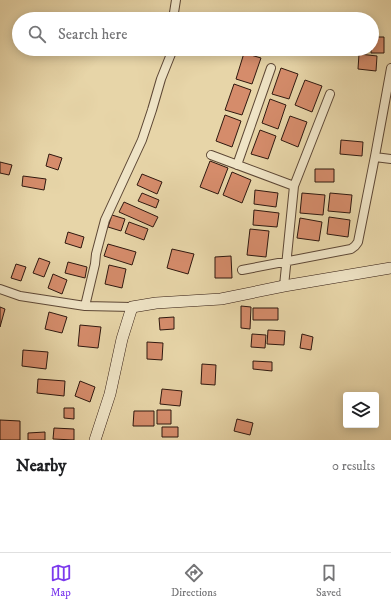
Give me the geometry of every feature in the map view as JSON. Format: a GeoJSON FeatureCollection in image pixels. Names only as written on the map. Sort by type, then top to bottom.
{"type":"FeatureCollection","features":[{"type":"Feature","properties":{"kind":"street"},"geometry":{"type":"LineString","coordinates":[[174,12],[176,0]]}},
{"type":"Feature","properties":{"kind":"street"},"geometry":{"type":"LineString","coordinates":[[85,306],[105,220],[142,140],[161,79],[170,56]]}},
{"type":"Feature","properties":{"kind":"street"},"geometry":{"type":"LineString","coordinates":[[237,165],[271,68]]}},
{"type":"Feature","properties":{"kind":"street"},"geometry":{"type":"LineString","coordinates":[[242,270],[351,249],[358,242],[391,68]]}},
{"type":"Feature","properties":{"kind":"street"},"geometry":{"type":"LineString","coordinates":[[284,286],[294,186],[330,94]]}},
{"type":"Feature","properties":{"kind":"street"},"geometry":{"type":"LineString","coordinates":[[211,155],[294,186]]}},
{"type":"Feature","properties":{"kind":"street"},"geometry":{"type":"LineString","coordinates":[[375,157],[391,159]]}},
{"type":"Feature","properties":{"kind":"street"},"geometry":{"type":"LineString","coordinates":[[0,289],[20,296],[85,306],[132,307],[156,303],[221,299],[284,286],[391,268]]}},
{"type":"Feature","properties":{"kind":"street"},"geometry":{"type":"LineString","coordinates":[[95,440],[110,394],[122,339],[132,307]]}},
{"type":"Feature","properties":{"kind":"building"},"geometry":{"type":"Polygon","coordinates":[[[379,37],[384,37],[384,53],[379,53],[379,37]]]}},
{"type":"Feature","properties":{"kind":"building"},"geometry":{"type":"Polygon","coordinates":[[[243,56],[254,56],[261,58],[252,84],[236,79],[243,56]]]}},
{"type":"Feature","properties":{"kind":"building"},"geometry":{"type":"Polygon","coordinates":[[[359,56],[377,56],[376,71],[358,69],[359,56]]]}},
{"type":"Feature","properties":{"kind":"building"},"geometry":{"type":"Polygon","coordinates":[[[281,68],[298,74],[289,99],[272,94],[281,68]]]}},
{"type":"Feature","properties":{"kind":"building"},"geometry":{"type":"Polygon","coordinates":[[[305,80],[322,86],[312,112],[295,105],[305,80]]]}},
{"type":"Feature","properties":{"kind":"building"},"geometry":{"type":"Polygon","coordinates":[[[234,84],[251,90],[242,115],[225,110],[234,84]]]}},
{"type":"Feature","properties":{"kind":"building"},"geometry":{"type":"Polygon","coordinates":[[[270,99],[286,105],[278,129],[262,123],[270,99]]]}},
{"type":"Feature","properties":{"kind":"building"},"geometry":{"type":"Polygon","coordinates":[[[225,115],[241,121],[232,147],[216,141],[225,115]]]}},
{"type":"Feature","properties":{"kind":"building"},"geometry":{"type":"Polygon","coordinates":[[[290,116],[307,122],[298,147],[281,140],[290,116]]]}},
{"type":"Feature","properties":{"kind":"building"},"geometry":{"type":"Polygon","coordinates":[[[260,130],[276,136],[268,159],[251,154],[260,130]]]}},
{"type":"Feature","properties":{"kind":"building"},"geometry":{"type":"Polygon","coordinates":[[[341,140],[363,142],[362,156],[340,154],[341,140]]]}},
{"type":"Feature","properties":{"kind":"building"},"geometry":{"type":"Polygon","coordinates":[[[49,154],[62,158],[58,170],[46,166],[49,154]]]}},
{"type":"Feature","properties":{"kind":"building"},"geometry":{"type":"Polygon","coordinates":[[[210,161],[228,168],[218,194],[200,187],[210,161]]]}},
{"type":"Feature","properties":{"kind":"building"},"geometry":{"type":"Polygon","coordinates":[[[0,162],[12,165],[9,175],[0,173],[0,162]]]}},
{"type":"Feature","properties":{"kind":"building"},"geometry":{"type":"Polygon","coordinates":[[[315,169],[334,169],[334,182],[315,182],[315,169]]]}},
{"type":"Feature","properties":{"kind":"building"},"geometry":{"type":"Polygon","coordinates":[[[232,172],[251,180],[242,203],[223,195],[232,172]]]}},
{"type":"Feature","properties":{"kind":"building"},"geometry":{"type":"Polygon","coordinates":[[[142,174],[162,182],[157,194],[137,185],[142,174]]]}},
{"type":"Feature","properties":{"kind":"building"},"geometry":{"type":"Polygon","coordinates":[[[23,176],[46,179],[44,190],[22,186],[23,176]]]}},
{"type":"Feature","properties":{"kind":"building"},"geometry":{"type":"Polygon","coordinates":[[[255,190],[278,193],[276,207],[254,204],[255,190]]]}},
{"type":"Feature","properties":{"kind":"building"},"geometry":{"type":"Polygon","coordinates":[[[142,193],[159,200],[156,208],[138,201],[142,193]]]}},
{"type":"Feature","properties":{"kind":"building"},"geometry":{"type":"Polygon","coordinates":[[[302,193],[325,195],[323,215],[300,213],[302,193]]]}},
{"type":"Feature","properties":{"kind":"building"},"geometry":{"type":"Polygon","coordinates":[[[330,193],[352,195],[350,213],[328,211],[330,193]]]}},
{"type":"Feature","properties":{"kind":"building"},"geometry":{"type":"Polygon","coordinates":[[[124,202],[158,217],[153,227],[119,212],[124,202]]]}},
{"type":"Feature","properties":{"kind":"building"},"geometry":{"type":"Polygon","coordinates":[[[254,210],[279,213],[277,227],[253,225],[254,210]]]}},
{"type":"Feature","properties":{"kind":"building"},"geometry":{"type":"Polygon","coordinates":[[[112,215],[125,219],[121,231],[108,227],[112,215]]]}},
{"type":"Feature","properties":{"kind":"building"},"geometry":{"type":"Polygon","coordinates":[[[329,217],[350,220],[348,237],[327,234],[329,217]]]}},
{"type":"Feature","properties":{"kind":"building"},"geometry":{"type":"Polygon","coordinates":[[[300,218],[322,222],[319,241],[297,238],[300,218]]]}},
{"type":"Feature","properties":{"kind":"building"},"geometry":{"type":"Polygon","coordinates":[[[129,222],[148,229],[144,240],[125,233],[129,222]]]}},
{"type":"Feature","properties":{"kind":"building"},"geometry":{"type":"Polygon","coordinates":[[[250,229],[269,231],[266,257],[247,255],[250,229]]]}},
{"type":"Feature","properties":{"kind":"building"},"geometry":{"type":"Polygon","coordinates":[[[68,232],[84,237],[81,248],[65,243],[68,232]]]}},
{"type":"Feature","properties":{"kind":"building"},"geometry":{"type":"Polygon","coordinates":[[[108,244],[136,252],[132,265],[104,256],[108,244]]]}},
{"type":"Feature","properties":{"kind":"building"},"geometry":{"type":"Polygon","coordinates":[[[172,249],[194,254],[188,274],[167,268],[172,249]]]}},
{"type":"Feature","properties":{"kind":"building"},"geometry":{"type":"Polygon","coordinates":[[[231,256],[232,278],[215,278],[215,257],[231,256]]]}},
{"type":"Feature","properties":{"kind":"building"},"geometry":{"type":"Polygon","coordinates":[[[39,258],[50,262],[44,277],[33,273],[39,258]]]}},
{"type":"Feature","properties":{"kind":"building"},"geometry":{"type":"Polygon","coordinates":[[[68,262],[87,267],[85,278],[65,273],[68,262]]]}},
{"type":"Feature","properties":{"kind":"building"},"geometry":{"type":"Polygon","coordinates":[[[16,264],[26,267],[21,281],[11,278],[16,264]]]}},
{"type":"Feature","properties":{"kind":"building"},"geometry":{"type":"Polygon","coordinates":[[[109,265],[126,269],[122,288],[105,284],[109,265]]]}},
{"type":"Feature","properties":{"kind":"building"},"geometry":{"type":"Polygon","coordinates":[[[53,274],[67,280],[62,294],[48,288],[53,274]]]}},
{"type":"Feature","properties":{"kind":"building"},"geometry":{"type":"Polygon","coordinates":[[[241,306],[251,307],[250,329],[241,328],[241,306]]]}},
{"type":"Feature","properties":{"kind":"building"},"geometry":{"type":"Polygon","coordinates":[[[0,307],[5,309],[0,327],[0,307]]]}},
{"type":"Feature","properties":{"kind":"building"},"geometry":{"type":"Polygon","coordinates":[[[253,308],[278,308],[278,320],[253,320],[253,308]]]}},
{"type":"Feature","properties":{"kind":"building"},"geometry":{"type":"Polygon","coordinates":[[[49,312],[67,317],[62,333],[45,329],[49,312]]]}},
{"type":"Feature","properties":{"kind":"building"},"geometry":{"type":"Polygon","coordinates":[[[174,317],[174,329],[160,330],[159,318],[174,317]]]}},
{"type":"Feature","properties":{"kind":"building"},"geometry":{"type":"Polygon","coordinates":[[[80,325],[101,327],[98,348],[78,346],[80,325]]]}},
{"type":"Feature","properties":{"kind":"building"},"geometry":{"type":"Polygon","coordinates":[[[268,330],[285,331],[284,345],[267,344],[268,330]]]}},
{"type":"Feature","properties":{"kind":"building"},"geometry":{"type":"Polygon","coordinates":[[[252,334],[266,335],[265,348],[251,347],[252,334]]]}},
{"type":"Feature","properties":{"kind":"building"},"geometry":{"type":"Polygon","coordinates":[[[302,334],[313,337],[311,350],[300,348],[302,334]]]}},
{"type":"Feature","properties":{"kind":"building"},"geometry":{"type":"Polygon","coordinates":[[[147,342],[163,343],[162,360],[147,359],[147,342]]]}},
{"type":"Feature","properties":{"kind":"building"},"geometry":{"type":"Polygon","coordinates":[[[23,350],[48,352],[46,369],[22,366],[23,350]]]}},
{"type":"Feature","properties":{"kind":"building"},"geometry":{"type":"Polygon","coordinates":[[[253,361],[272,362],[272,371],[253,369],[253,361]]]}},
{"type":"Feature","properties":{"kind":"building"},"geometry":{"type":"Polygon","coordinates":[[[202,364],[216,365],[215,385],[201,384],[202,364]]]}},
{"type":"Feature","properties":{"kind":"building"},"geometry":{"type":"Polygon","coordinates":[[[38,379],[65,381],[64,396],[37,393],[38,379]]]}},
{"type":"Feature","properties":{"kind":"building"},"geometry":{"type":"Polygon","coordinates":[[[80,381],[95,387],[90,402],[75,396],[80,381]]]}},
{"type":"Feature","properties":{"kind":"building"},"geometry":{"type":"Polygon","coordinates":[[[162,389],[182,391],[180,406],[160,404],[162,389]]]}},
{"type":"Feature","properties":{"kind":"building"},"geometry":{"type":"Polygon","coordinates":[[[64,408],[74,408],[74,419],[64,418],[64,408]]]}},
{"type":"Feature","properties":{"kind":"building"},"geometry":{"type":"Polygon","coordinates":[[[157,410],[171,410],[171,424],[157,424],[157,410]]]}},
{"type":"Feature","properties":{"kind":"building"},"geometry":{"type":"Polygon","coordinates":[[[134,411],[154,411],[154,426],[133,426],[134,411]]]}},
{"type":"Feature","properties":{"kind":"building"},"geometry":{"type":"Polygon","coordinates":[[[237,419],[253,423],[250,435],[234,431],[237,419]]]}},
{"type":"Feature","properties":{"kind":"building"},"geometry":{"type":"Polygon","coordinates":[[[0,420],[20,421],[20,440],[0,440],[0,420]]]}},
{"type":"Feature","properties":{"kind":"building"},"geometry":{"type":"Polygon","coordinates":[[[162,427],[178,427],[178,437],[162,437],[162,427]]]}},
{"type":"Feature","properties":{"kind":"building"},"geometry":{"type":"Polygon","coordinates":[[[54,428],[74,429],[74,440],[53,439],[54,428]]]}},
{"type":"Feature","properties":{"kind":"building"},"geometry":{"type":"Polygon","coordinates":[[[45,432],[45,440],[28,440],[28,433],[45,432]]]}}]}
